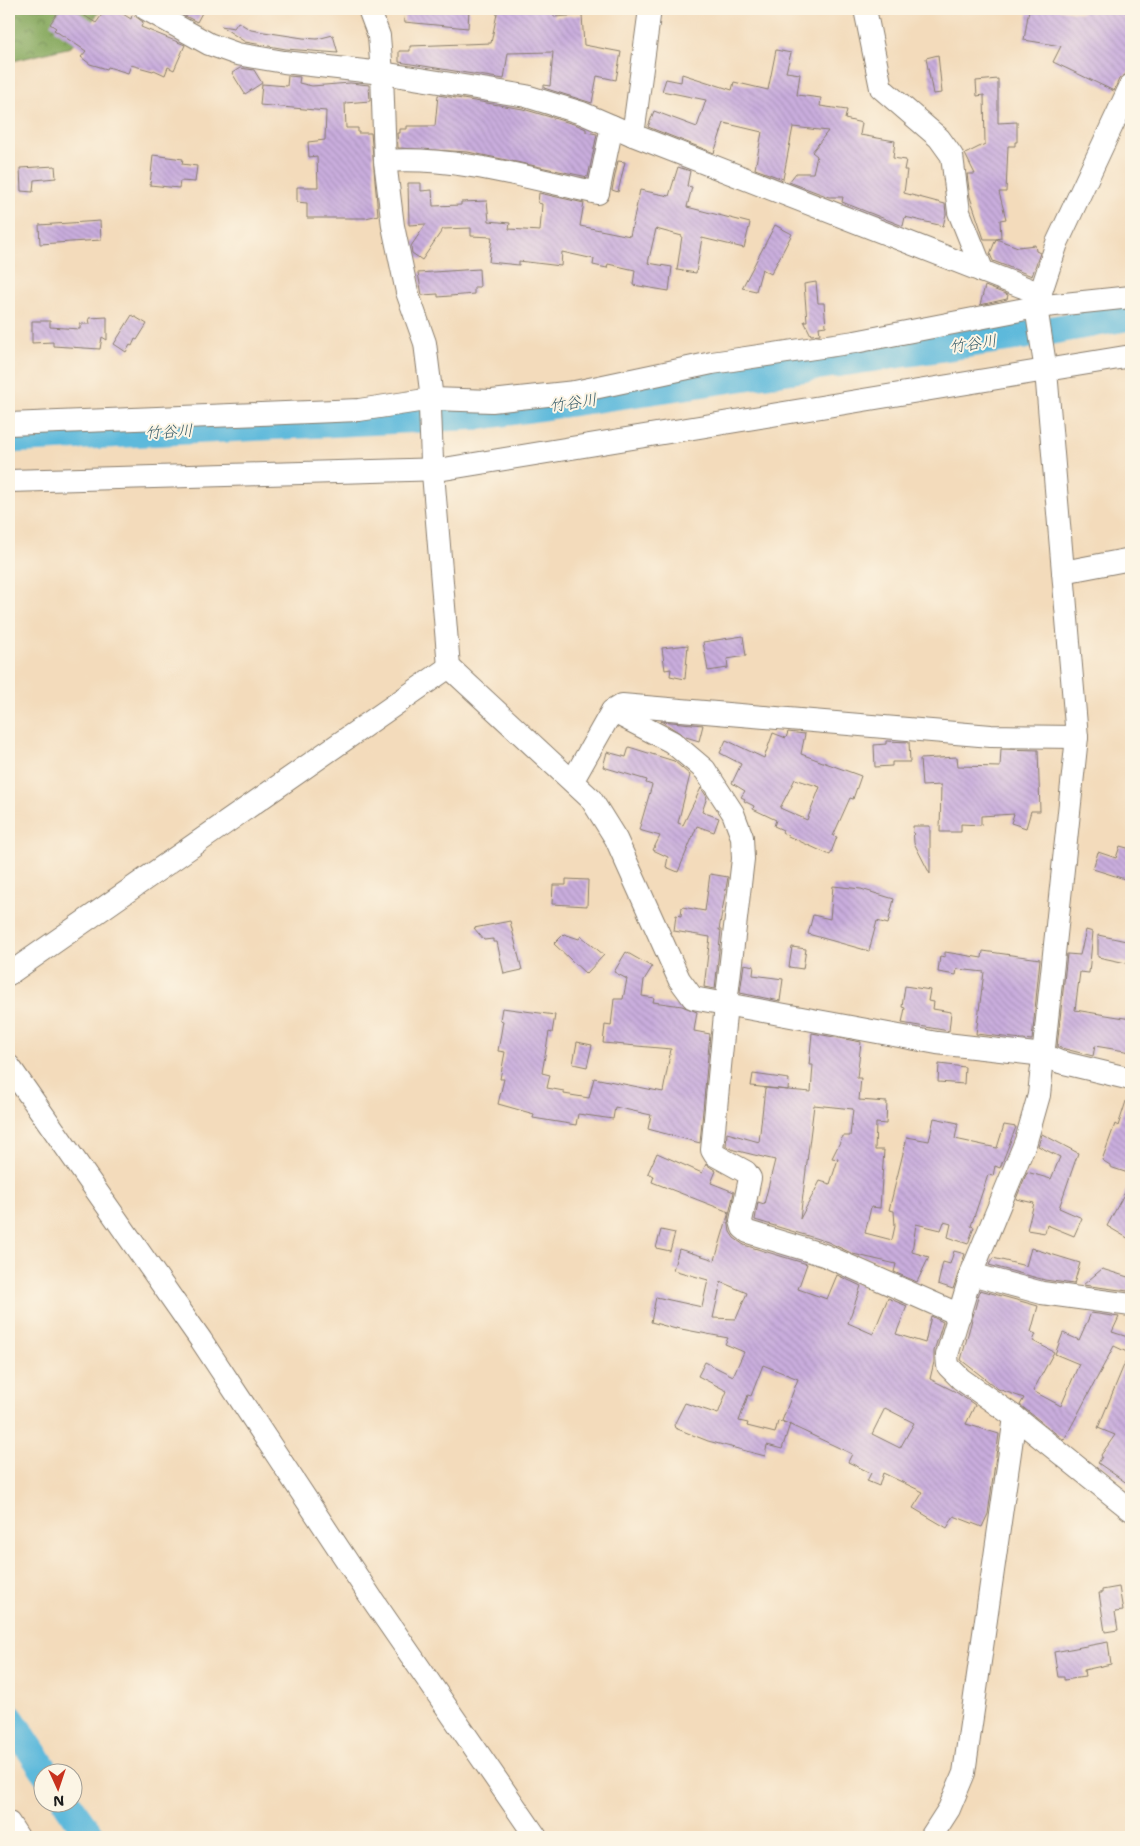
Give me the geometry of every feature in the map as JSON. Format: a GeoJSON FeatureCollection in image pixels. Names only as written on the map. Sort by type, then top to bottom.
{"type":"FeatureCollection","features":[{"type":"Feature","properties":{"kind":"street"},"geometry":{"type":"LineString","coordinates":[[146,9],[210,44],[237,54],[284,62],[382,72],[526,96],[582,113],[633,136],[804,200],[982,272],[1038,306]]}},
{"type":"Feature","properties":{"kind":"street"},"geometry":{"type":"LineString","coordinates":[[369,9],[379,36],[385,161],[392,226],[407,292],[425,343],[449,667],[591,798],[616,839],[678,979],[693,998],[937,1043],[1044,1055],[1060,1062],[1131,1079]]}},
{"type":"Feature","properties":{"kind":"street"},"geometry":{"type":"LineString","coordinates":[[633,136],[650,9]]}},
{"type":"Feature","properties":{"kind":"street"},"geometry":{"type":"LineString","coordinates":[[865,9],[881,88],[939,138],[952,156],[959,212],[982,272]]}},
{"type":"Feature","properties":{"kind":"street"},"geometry":{"type":"LineString","coordinates":[[1131,85],[1056,243],[1038,306],[1045,363],[1077,737],[1039,1095],[1026,1141],[971,1274],[947,1355],[948,1366],[967,1384],[1015,1417],[1131,1510]]}},
{"type":"Feature","properties":{"kind":"street"},"geometry":{"type":"LineString","coordinates":[[385,161],[413,159],[446,161],[598,193],[612,126]]}},
{"type":"Feature","properties":{"kind":"street"},"geometry":{"type":"LineString","coordinates":[[9,424],[359,410],[492,401],[575,392],[712,363],[855,342],[1038,306],[1131,297]]}},
{"type":"Feature","properties":{"kind":"street"},"geometry":{"type":"LineString","coordinates":[[9,482],[433,465],[1045,363],[1131,356]]}},
{"type":"Feature","properties":{"kind":"street"},"geometry":{"type":"LineString","coordinates":[[1063,572],[1131,559]]}},
{"type":"Feature","properties":{"kind":"street"},"geometry":{"type":"LineString","coordinates":[[9,974],[449,667]]}},
{"type":"Feature","properties":{"kind":"street"},"geometry":{"type":"LineString","coordinates":[[573,780],[612,711],[622,705],[991,736],[1077,737]]}},
{"type":"Feature","properties":{"kind":"street"},"geometry":{"type":"LineString","coordinates":[[612,711],[672,742],[705,770],[733,814],[742,837],[743,859],[726,1004],[712,1150],[715,1155],[746,1172],[750,1178],[741,1221],[743,1228],[748,1232],[824,1255],[960,1314]]}},
{"type":"Feature","properties":{"kind":"street"},"geometry":{"type":"LineString","coordinates":[[9,1066],[201,1340],[372,1599],[536,1837]]}},
{"type":"Feature","properties":{"kind":"street"},"geometry":{"type":"LineString","coordinates":[[971,1274],[1042,1293],[1131,1305]]}},
{"type":"Feature","properties":{"kind":"street"},"geometry":{"type":"LineString","coordinates":[[931,1837],[949,1809],[964,1773],[1015,1417]]}},
{"type":"Feature","properties":{"kind":"street"},"geometry":{"type":"LineString","coordinates":[[9,1823],[18,1837]]}},
{"type":"Feature","properties":{"kind":"green space"},"geometry":{"type":"Polygon","coordinates":[[[9,9],[102,9],[71,47],[9,62],[9,9]]]}},
{"type":"Feature","properties":{"kind":"building"},"geometry":{"type":"Polygon","coordinates":[[[60,9],[74,9],[96,23],[106,9],[115,9],[131,19],[132,15],[135,16],[143,22],[141,27],[185,45],[174,70],[168,67],[165,75],[154,70],[131,65],[128,73],[108,67],[107,69],[90,64],[81,57],[86,51],[54,30],[56,28],[50,24],[60,9]]]}},
{"type":"Feature","properties":{"kind":"building"},"geometry":{"type":"Polygon","coordinates":[[[186,9],[204,9],[197,22],[183,15],[186,9]]]}},
{"type":"Feature","properties":{"kind":"building"},"geometry":{"type":"Polygon","coordinates":[[[405,9],[469,9],[468,28],[404,22],[405,9]]]}},
{"type":"Feature","properties":{"kind":"building"},"geometry":{"type":"Polygon","coordinates":[[[498,9],[554,9],[554,17],[582,15],[584,45],[621,52],[616,80],[597,76],[592,103],[544,88],[544,85],[550,86],[553,52],[508,53],[504,79],[399,62],[399,51],[410,51],[410,46],[491,43],[498,9]]]}},
{"type":"Feature","properties":{"kind":"building"},"geometry":{"type":"Polygon","coordinates":[[[1029,9],[1056,9],[1082,13],[1084,9],[1092,13],[1094,9],[1119,9],[1131,15],[1131,65],[1128,73],[1119,79],[1114,91],[1053,62],[1061,46],[1024,40],[1029,9]]]}},
{"type":"Feature","properties":{"kind":"building"},"geometry":{"type":"Polygon","coordinates":[[[238,22],[251,30],[303,38],[317,39],[333,35],[338,53],[286,49],[245,42],[221,26],[234,28],[238,22]]]}},
{"type":"Feature","properties":{"kind":"building"},"geometry":{"type":"Polygon","coordinates":[[[776,50],[791,53],[786,72],[800,74],[797,95],[821,98],[820,106],[847,110],[845,119],[862,123],[860,135],[895,141],[893,158],[906,160],[904,170],[907,170],[904,193],[945,204],[946,214],[943,226],[905,217],[903,226],[842,202],[843,197],[829,197],[789,182],[796,173],[813,173],[817,156],[812,152],[828,131],[793,127],[783,179],[755,169],[762,132],[724,123],[714,153],[648,127],[654,111],[697,127],[706,100],[662,91],[666,79],[681,82],[682,74],[732,90],[734,82],[768,90],[776,50]]]}},
{"type":"Feature","properties":{"kind":"building"},"geometry":{"type":"Polygon","coordinates":[[[938,55],[942,93],[933,94],[926,58],[938,55]]]}},
{"type":"Feature","properties":{"kind":"building"},"geometry":{"type":"Polygon","coordinates":[[[240,68],[254,70],[262,83],[245,94],[232,73],[240,68]]]}},
{"type":"Feature","properties":{"kind":"building"},"geometry":{"type":"Polygon","coordinates":[[[288,76],[300,77],[299,83],[312,86],[350,83],[369,85],[370,101],[345,103],[346,128],[358,128],[358,133],[371,133],[378,215],[366,218],[307,218],[307,203],[297,202],[297,187],[318,187],[317,156],[309,157],[308,142],[325,140],[326,111],[260,105],[262,84],[287,86],[288,76]]]}},
{"type":"Feature","properties":{"kind":"building"},"geometry":{"type":"Polygon","coordinates":[[[998,79],[998,123],[1017,122],[1017,142],[1015,142],[1015,146],[1008,146],[1006,192],[999,192],[1006,219],[1000,220],[1001,238],[984,239],[970,197],[967,174],[975,174],[965,154],[985,144],[984,95],[977,96],[976,81],[998,79]]]}},
{"type":"Feature","properties":{"kind":"building"},"geometry":{"type":"Polygon","coordinates":[[[438,95],[523,109],[577,125],[586,129],[586,132],[597,134],[588,177],[468,152],[398,148],[397,133],[400,133],[400,129],[407,129],[407,126],[435,126],[438,95]]]}},
{"type":"Feature","properties":{"kind":"building"},"geometry":{"type":"Polygon","coordinates":[[[153,155],[183,159],[182,164],[197,166],[195,182],[180,181],[179,188],[150,185],[153,155]]]}},
{"type":"Feature","properties":{"kind":"building"},"geometry":{"type":"Polygon","coordinates":[[[618,161],[625,162],[618,192],[612,190],[618,161]]]}},
{"type":"Feature","properties":{"kind":"building"},"geometry":{"type":"Polygon","coordinates":[[[55,166],[56,178],[34,180],[33,192],[21,191],[20,168],[55,166]]]}},
{"type":"Feature","properties":{"kind":"building"},"geometry":{"type":"Polygon","coordinates":[[[678,167],[690,171],[687,186],[692,187],[687,207],[750,223],[744,248],[702,238],[696,273],[677,270],[682,236],[656,229],[648,263],[672,267],[669,291],[633,285],[635,270],[608,264],[607,268],[593,265],[594,259],[562,252],[561,266],[519,261],[519,265],[489,262],[492,237],[471,236],[471,228],[443,229],[422,260],[412,253],[411,246],[426,224],[409,225],[408,183],[421,183],[421,191],[432,190],[433,206],[461,205],[461,202],[487,201],[489,221],[510,223],[509,229],[540,231],[542,204],[538,203],[539,193],[584,203],[580,226],[630,236],[640,190],[669,196],[678,167]]]}},
{"type":"Feature","properties":{"kind":"building"},"geometry":{"type":"Polygon","coordinates":[[[100,221],[101,240],[40,244],[39,225],[100,221]]]}},
{"type":"Feature","properties":{"kind":"building"},"geometry":{"type":"Polygon","coordinates":[[[775,225],[792,234],[771,274],[762,269],[756,291],[742,288],[775,225]]]}},
{"type":"Feature","properties":{"kind":"building"},"geometry":{"type":"Polygon","coordinates":[[[996,239],[1018,247],[1035,245],[1036,251],[1040,253],[1032,276],[993,261],[990,254],[996,239]]]}},
{"type":"Feature","properties":{"kind":"building"},"geometry":{"type":"Polygon","coordinates":[[[479,269],[480,287],[474,287],[474,294],[438,297],[438,294],[422,295],[418,273],[479,269]]]}},
{"type":"Feature","properties":{"kind":"building"},"geometry":{"type":"Polygon","coordinates":[[[816,282],[818,303],[824,303],[826,326],[819,327],[820,334],[811,335],[804,321],[807,321],[804,284],[816,282]]]}},
{"type":"Feature","properties":{"kind":"building"},"geometry":{"type":"Polygon","coordinates":[[[985,286],[1008,295],[1007,299],[980,305],[985,286]]]}},
{"type":"Feature","properties":{"kind":"building"},"geometry":{"type":"Polygon","coordinates":[[[132,315],[147,324],[137,340],[135,339],[132,346],[130,345],[126,352],[114,344],[132,315]]]}},
{"type":"Feature","properties":{"kind":"building"},"geometry":{"type":"Polygon","coordinates":[[[107,317],[107,340],[102,337],[100,349],[53,346],[53,342],[32,343],[32,321],[50,321],[50,327],[80,329],[80,324],[90,324],[89,318],[107,317]]]}},
{"type":"Feature","properties":{"kind":"building"},"geometry":{"type":"Polygon","coordinates":[[[743,636],[746,656],[727,659],[728,668],[708,671],[703,642],[743,636]]]}},
{"type":"Feature","properties":{"kind":"building"},"geometry":{"type":"Polygon","coordinates":[[[688,645],[685,679],[670,676],[671,669],[665,670],[662,648],[688,645]]]}},
{"type":"Feature","properties":{"kind":"building"},"geometry":{"type":"Polygon","coordinates":[[[661,721],[703,725],[699,741],[686,737],[661,721]]]}},
{"type":"Feature","properties":{"kind":"building"},"geometry":{"type":"Polygon","coordinates":[[[788,732],[805,734],[801,754],[861,776],[853,799],[850,798],[833,836],[837,837],[830,855],[788,836],[782,832],[783,830],[774,826],[776,820],[753,809],[754,806],[744,801],[745,799],[741,797],[745,791],[732,783],[741,764],[720,753],[726,740],[764,758],[773,733],[786,738],[788,732]],[[795,779],[780,808],[807,820],[820,787],[795,779]]]}},
{"type":"Feature","properties":{"kind":"building"},"geometry":{"type":"Polygon","coordinates":[[[886,741],[909,742],[910,762],[892,762],[892,766],[875,767],[874,745],[886,744],[886,741]]]}},
{"type":"Feature","properties":{"kind":"building"},"geometry":{"type":"Polygon","coordinates":[[[629,747],[674,761],[690,775],[678,823],[683,825],[701,788],[707,797],[702,812],[719,818],[714,832],[697,826],[678,872],[666,867],[668,857],[653,850],[660,836],[639,830],[652,785],[646,783],[647,780],[603,767],[607,752],[626,757],[629,747]]]}},
{"type":"Feature","properties":{"kind":"building"},"geometry":{"type":"Polygon","coordinates":[[[1001,749],[1038,750],[1040,811],[1031,811],[1026,828],[1011,823],[1014,814],[981,816],[981,825],[961,824],[961,832],[940,832],[941,785],[922,786],[920,759],[957,757],[958,766],[1000,767],[1001,749]]]}},
{"type":"Feature","properties":{"kind":"building"},"geometry":{"type":"Polygon","coordinates":[[[913,826],[930,826],[930,874],[914,843],[913,826]]]}},
{"type":"Feature","properties":{"kind":"building"},"geometry":{"type":"Polygon","coordinates":[[[1120,846],[1131,849],[1131,881],[1093,869],[1098,852],[1116,858],[1120,846]]]}},
{"type":"Feature","properties":{"kind":"building"},"geometry":{"type":"Polygon","coordinates":[[[710,874],[728,877],[719,930],[721,930],[715,989],[704,987],[710,937],[674,931],[676,915],[681,916],[682,907],[705,911],[710,874]]]}},
{"type":"Feature","properties":{"kind":"building"},"geometry":{"type":"Polygon","coordinates":[[[566,879],[588,880],[587,906],[552,904],[553,885],[566,885],[566,879]]]}},
{"type":"Feature","properties":{"kind":"building"},"geometry":{"type":"Polygon","coordinates":[[[833,886],[861,889],[894,899],[888,924],[877,921],[869,951],[808,934],[813,915],[830,919],[833,886]]]}},
{"type":"Feature","properties":{"kind":"building"},"geometry":{"type":"Polygon","coordinates":[[[510,921],[522,970],[504,974],[497,942],[493,942],[493,939],[484,940],[474,928],[510,921]]]}},
{"type":"Feature","properties":{"kind":"building"},"geometry":{"type":"Polygon","coordinates":[[[1086,930],[1093,932],[1089,973],[1080,972],[1075,1010],[1131,1019],[1131,1052],[1095,1046],[1093,1056],[1057,1047],[1067,954],[1080,955],[1086,930]]]}},
{"type":"Feature","properties":{"kind":"building"},"geometry":{"type":"Polygon","coordinates":[[[564,934],[579,939],[581,936],[604,955],[586,974],[554,944],[564,934]]]}},
{"type":"Feature","properties":{"kind":"building"},"geometry":{"type":"Polygon","coordinates":[[[1098,935],[1131,942],[1131,964],[1098,957],[1098,935]]]}},
{"type":"Feature","properties":{"kind":"building"},"geometry":{"type":"Polygon","coordinates":[[[792,947],[806,949],[803,969],[789,967],[792,947]]]}},
{"type":"Feature","properties":{"kind":"building"},"geometry":{"type":"Polygon","coordinates":[[[983,951],[1040,959],[1032,1040],[976,1034],[984,972],[957,969],[956,975],[938,972],[940,956],[945,957],[945,952],[982,958],[983,951]]]}},
{"type":"Feature","properties":{"kind":"building"},"geometry":{"type":"Polygon","coordinates":[[[626,952],[652,967],[644,980],[642,996],[654,998],[653,1002],[682,1006],[697,1012],[694,1031],[710,1034],[700,1143],[648,1129],[651,1115],[615,1107],[613,1119],[578,1114],[576,1125],[533,1118],[534,1114],[498,1104],[504,1079],[500,1079],[505,1052],[498,1051],[503,1021],[500,1020],[502,1008],[555,1015],[552,1033],[549,1032],[542,1073],[550,1075],[547,1088],[564,1091],[564,1094],[589,1098],[594,1078],[663,1092],[671,1049],[603,1043],[605,1025],[611,1026],[614,999],[623,999],[627,979],[614,972],[626,952]]]}},
{"type":"Feature","properties":{"kind":"building"},"geometry":{"type":"Polygon","coordinates":[[[744,964],[754,966],[753,975],[783,979],[780,1001],[740,993],[744,964]]]}},
{"type":"Feature","properties":{"kind":"building"},"geometry":{"type":"Polygon","coordinates":[[[905,986],[930,990],[928,1001],[934,1002],[933,1009],[951,1012],[949,1031],[902,1023],[905,1008],[902,1007],[905,986]]]}},
{"type":"Feature","properties":{"kind":"building"},"geometry":{"type":"Polygon","coordinates":[[[812,1033],[861,1042],[857,1078],[861,1078],[859,1100],[887,1102],[886,1124],[876,1123],[875,1150],[884,1150],[880,1208],[871,1207],[865,1233],[892,1240],[895,1226],[894,1211],[889,1210],[907,1137],[929,1141],[934,1118],[958,1123],[955,1139],[997,1148],[1004,1125],[1016,1127],[1000,1168],[995,1166],[993,1176],[988,1175],[971,1226],[974,1227],[968,1244],[948,1237],[951,1224],[944,1222],[941,1230],[916,1224],[912,1252],[929,1257],[917,1282],[894,1272],[896,1264],[853,1254],[828,1242],[755,1220],[758,1202],[764,1204],[775,1160],[734,1150],[726,1146],[727,1133],[759,1142],[765,1088],[811,1092],[813,1065],[809,1065],[812,1033]],[[814,1105],[800,1219],[820,1181],[830,1184],[838,1159],[832,1158],[843,1136],[850,1136],[853,1109],[814,1105]]]}},
{"type":"Feature","properties":{"kind":"building"},"geometry":{"type":"Polygon","coordinates":[[[577,1042],[592,1045],[587,1067],[573,1064],[577,1042]]]}},
{"type":"Feature","properties":{"kind":"building"},"geometry":{"type":"Polygon","coordinates":[[[939,1064],[965,1067],[964,1084],[938,1082],[939,1064]]]}},
{"type":"Feature","properties":{"kind":"building"},"geometry":{"type":"Polygon","coordinates":[[[753,1074],[789,1079],[788,1090],[751,1086],[753,1074]]]}},
{"type":"Feature","properties":{"kind":"building"},"geometry":{"type":"Polygon","coordinates":[[[1129,1092],[1131,1093],[1131,1174],[1110,1167],[1110,1165],[1102,1160],[1115,1124],[1118,1126],[1129,1092]]]}},
{"type":"Feature","properties":{"kind":"building"},"geometry":{"type":"Polygon","coordinates":[[[1042,1134],[1078,1153],[1059,1208],[1082,1218],[1074,1236],[1047,1225],[1045,1233],[1027,1230],[1034,1203],[1016,1199],[1027,1172],[1051,1179],[1060,1157],[1038,1146],[1042,1134]]]}},
{"type":"Feature","properties":{"kind":"building"},"geometry":{"type":"Polygon","coordinates":[[[657,1153],[702,1173],[706,1164],[716,1171],[711,1183],[734,1192],[728,1219],[730,1232],[734,1238],[744,1245],[807,1264],[798,1289],[827,1299],[837,1275],[861,1286],[848,1323],[873,1334],[888,1298],[907,1306],[896,1334],[925,1343],[931,1316],[943,1322],[934,1351],[934,1362],[930,1379],[956,1392],[975,1405],[966,1424],[999,1434],[988,1514],[982,1527],[954,1516],[947,1528],[913,1508],[923,1492],[883,1473],[879,1486],[867,1481],[871,1473],[848,1462],[852,1454],[790,1425],[782,1449],[767,1445],[765,1456],[708,1441],[675,1428],[674,1425],[685,1403],[718,1414],[727,1391],[698,1376],[705,1362],[733,1376],[744,1352],[725,1344],[728,1338],[676,1329],[651,1322],[656,1297],[702,1307],[708,1280],[673,1270],[679,1249],[715,1260],[729,1212],[652,1182],[654,1176],[648,1173],[657,1153]],[[721,1282],[713,1318],[736,1319],[747,1293],[721,1282]],[[763,1365],[751,1396],[748,1395],[739,1421],[748,1423],[747,1426],[775,1433],[778,1421],[787,1423],[782,1421],[798,1379],[763,1365]],[[885,1408],[872,1434],[900,1448],[914,1423],[885,1408]]]}},
{"type":"Feature","properties":{"kind":"building"},"geometry":{"type":"Polygon","coordinates":[[[1131,1181],[1131,1240],[1107,1226],[1131,1181]]]}},
{"type":"Feature","properties":{"kind":"building"},"geometry":{"type":"Polygon","coordinates":[[[661,1230],[675,1233],[670,1251],[656,1248],[661,1230]]]}},
{"type":"Feature","properties":{"kind":"building"},"geometry":{"type":"Polygon","coordinates":[[[1031,1248],[1080,1263],[1074,1284],[1045,1280],[989,1265],[993,1258],[1026,1266],[1031,1248]]]}},
{"type":"Feature","properties":{"kind":"building"},"geometry":{"type":"Polygon","coordinates":[[[954,1251],[965,1254],[953,1289],[938,1284],[943,1262],[950,1264],[954,1251]]]}},
{"type":"Feature","properties":{"kind":"building"},"geometry":{"type":"Polygon","coordinates":[[[1102,1269],[1131,1278],[1131,1285],[1128,1291],[1083,1285],[1102,1269]]]}},
{"type":"Feature","properties":{"kind":"building"},"geometry":{"type":"Polygon","coordinates":[[[980,1290],[1038,1306],[1031,1332],[1036,1334],[1033,1341],[1054,1352],[1033,1391],[1061,1406],[1079,1364],[1055,1354],[1063,1333],[1079,1340],[1091,1313],[1119,1317],[1112,1332],[1131,1338],[1131,1486],[1098,1463],[1102,1457],[1101,1455],[1115,1435],[1098,1428],[1129,1353],[1114,1346],[1064,1440],[1020,1405],[1024,1398],[998,1389],[961,1360],[980,1290]]]}},
{"type":"Feature","properties":{"kind":"building"},"geometry":{"type":"Polygon","coordinates":[[[1119,1587],[1123,1611],[1115,1612],[1118,1630],[1105,1632],[1099,1593],[1102,1593],[1102,1590],[1119,1587]]]}},
{"type":"Feature","properties":{"kind":"building"},"geometry":{"type":"Polygon","coordinates":[[[1108,1642],[1111,1664],[1084,1670],[1085,1677],[1064,1680],[1064,1677],[1058,1677],[1054,1652],[1108,1642]]]}},
{"type":"Feature","properties":{"kind":"waterway","name":"竹谷川"},"geometry":{"type":"LineString","coordinates":[[9,439],[483,415],[1025,335],[1131,316]]}},
{"type":"Feature","properties":{"kind":"waterway"},"geometry":{"type":"LineString","coordinates":[[9,1717],[40,1764]]}},
{"type":"Feature","properties":{"kind":"waterway"},"geometry":{"type":"LineString","coordinates":[[75,1814],[91,1837]]}}]}
